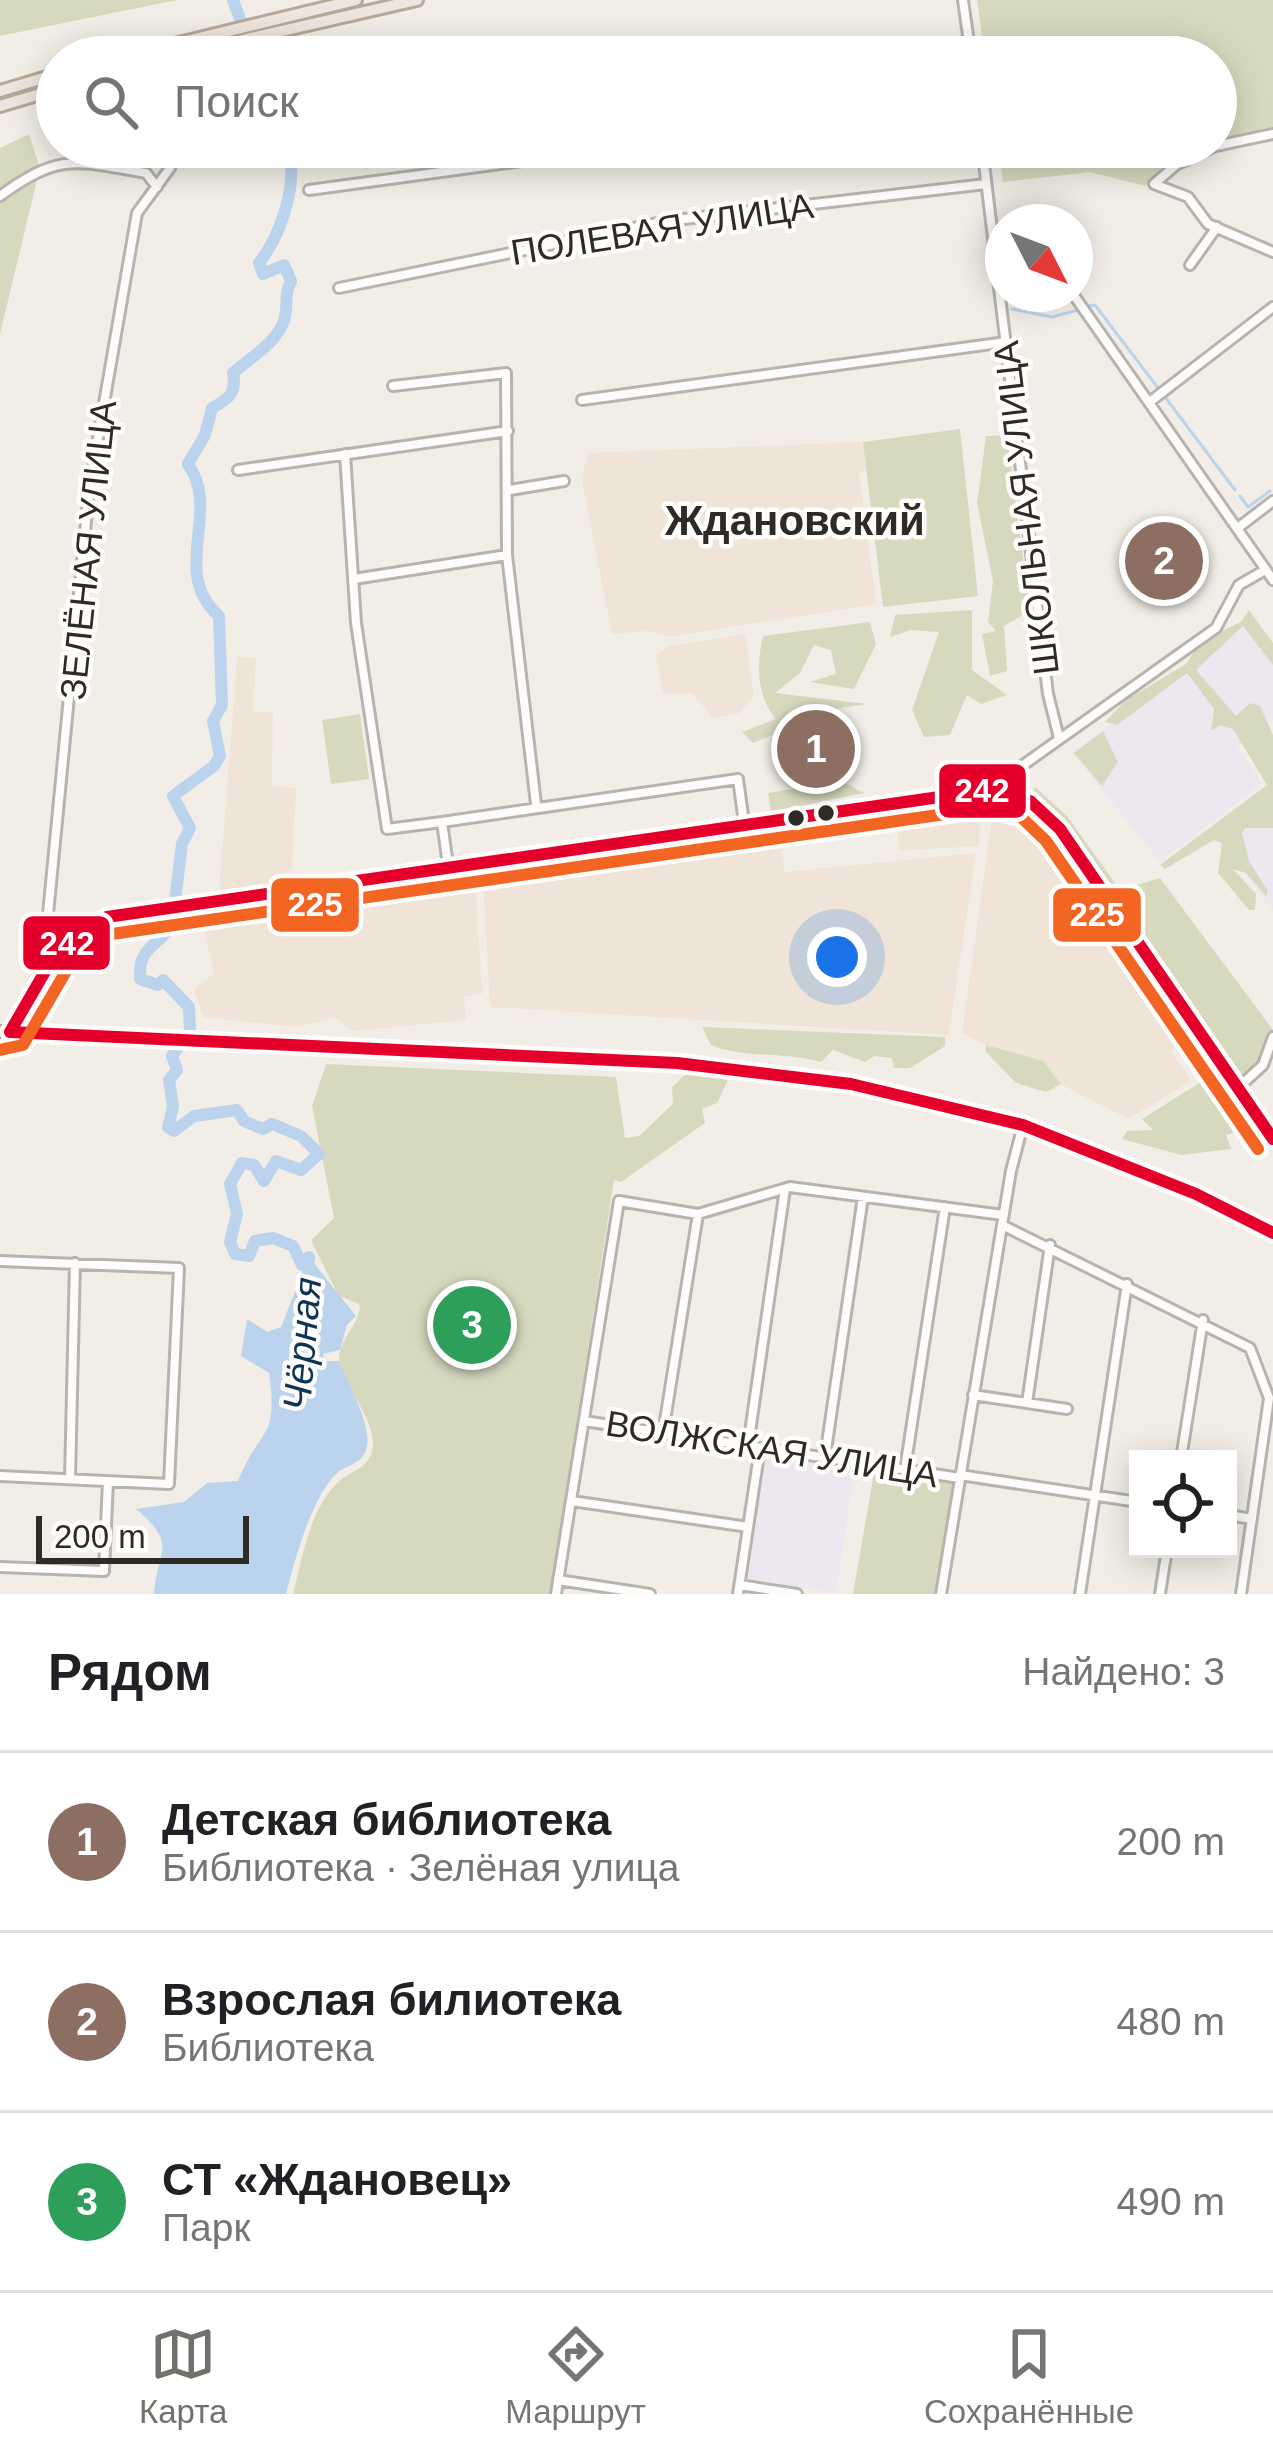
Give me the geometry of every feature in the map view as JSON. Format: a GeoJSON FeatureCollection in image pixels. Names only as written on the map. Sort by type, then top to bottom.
{"type":"FeatureCollection","features":[{"type":"Feature","properties":{"kind":"main road"},"geometry":{"type":"LineString","coordinates":[[264,27],[356,0]]}},
{"type":"Feature","properties":{"kind":"main road"},"geometry":{"type":"LineString","coordinates":[[223,36],[416,0]]}},
{"type":"Feature","properties":{"kind":"main road"},"geometry":{"type":"LineString","coordinates":[[0,91],[36,80]]}},
{"type":"Feature","properties":{"kind":"main road"},"geometry":{"type":"LineString","coordinates":[[0,106],[36,95]]}},
{"type":"Feature","properties":{"kind":"main road"},"geometry":{"type":"LineString","coordinates":[[5,1032],[735,1067],[851,1084],[1023,1125],[1196,1194],[1273,1233]]}},
{"type":"Feature","properties":{"kind":"street"},"geometry":{"type":"LineString","coordinates":[[964,0],[968,36]]}},
{"type":"Feature","properties":{"kind":"street"},"geometry":{"type":"LineString","coordinates":[[1237,141],[1273,134]]}},
{"type":"Feature","properties":{"kind":"street"},"geometry":{"type":"LineString","coordinates":[[0,196],[40,168]]}},
{"type":"Feature","properties":{"kind":"street"},"geometry":{"type":"LineString","coordinates":[[116,168],[146,173],[157,187]]}},
{"type":"Feature","properties":{"kind":"street","name":"ЗЕЛЁНАЯ УЛИЦА"},"geometry":{"type":"LineString","coordinates":[[43,966],[89,490],[136,213],[166,168]]}},
{"type":"Feature","properties":{"kind":"street"},"geometry":{"type":"LineString","coordinates":[[309,190],[471,168]]}},
{"type":"Feature","properties":{"kind":"street","name":"ШКОЛЬНАЯ УЛИЦА"},"geometry":{"type":"LineString","coordinates":[[984,168],[989,204]]}},
{"type":"Feature","properties":{"kind":"street"},"geometry":{"type":"LineString","coordinates":[[1173,168],[1154,184],[1188,197],[1217,227],[1273,252]]}},
{"type":"Feature","properties":{"kind":"street","name":"ПОЛЕВАЯ УЛИЦА"},"geometry":{"type":"LineString","coordinates":[[339,288],[667,221],[986,184]]}},
{"type":"Feature","properties":{"kind":"street"},"geometry":{"type":"LineString","coordinates":[[1190,265],[1217,227]]}},
{"type":"Feature","properties":{"kind":"street"},"geometry":{"type":"LineString","coordinates":[[1151,401],[1273,307]]}},
{"type":"Feature","properties":{"kind":"street","name":"ШКОЛЬНАЯ УЛИЦА"},"geometry":{"type":"LineString","coordinates":[[1003,312],[1048,693],[1059,738]]}},
{"type":"Feature","properties":{"kind":"street"},"geometry":{"type":"LineString","coordinates":[[1086,312],[1273,580]]}},
{"type":"Feature","properties":{"kind":"street"},"geometry":{"type":"LineString","coordinates":[[582,400],[1006,343]]}},
{"type":"Feature","properties":{"kind":"street"},"geometry":{"type":"LineString","coordinates":[[393,386],[506,373],[510,490],[506,555],[536,804]]}},
{"type":"Feature","properties":{"kind":"street"},"geometry":{"type":"LineString","coordinates":[[238,470],[508,431]]}},
{"type":"Feature","properties":{"kind":"street"},"geometry":{"type":"LineString","coordinates":[[345,454],[354,578],[387,829],[536,804],[738,779],[744,823]]}},
{"type":"Feature","properties":{"kind":"street"},"geometry":{"type":"LineString","coordinates":[[510,490],[564,481]]}},
{"type":"Feature","properties":{"kind":"street"},"geometry":{"type":"LineString","coordinates":[[1239,527],[1273,501]]}},
{"type":"Feature","properties":{"kind":"street"},"geometry":{"type":"LineString","coordinates":[[354,578],[506,555]]}},
{"type":"Feature","properties":{"kind":"street"},"geometry":{"type":"LineString","coordinates":[[988,790],[1216,628],[1239,585],[1265,570]]}},
{"type":"Feature","properties":{"kind":"street"},"geometry":{"type":"LineString","coordinates":[[5,1032],[43,966],[78,927],[448,865],[988,790],[1016,794],[1050,817],[1273,1139]]}},
{"type":"Feature","properties":{"kind":"street"},"geometry":{"type":"LineString","coordinates":[[442,822],[448,865]]}},
{"type":"Feature","properties":{"kind":"street"},"geometry":{"type":"LineString","coordinates":[[1239,1088],[1263,1065],[1273,1037]]}},
{"type":"Feature","properties":{"kind":"street"},"geometry":{"type":"LineString","coordinates":[[941,1594],[1002,1220],[1023,1125]]}},
{"type":"Feature","properties":{"kind":"street"},"geometry":{"type":"LineString","coordinates":[[748,1446],[784,1189]]}},
{"type":"Feature","properties":{"kind":"street"},"geometry":{"type":"LineString","coordinates":[[556,1594],[619,1201],[698,1214],[784,1189],[945,1207],[1002,1220],[1246,1344],[1268,1390],[1241,1594]]}},
{"type":"Feature","properties":{"kind":"street"},"geometry":{"type":"LineString","coordinates":[[825,1457],[863,1197]]}},
{"type":"Feature","properties":{"kind":"street"},"geometry":{"type":"LineString","coordinates":[[905,1469],[945,1207]]}},
{"type":"Feature","properties":{"kind":"street"},"geometry":{"type":"LineString","coordinates":[[663,1433],[698,1214]]}},
{"type":"Feature","properties":{"kind":"street"},"geometry":{"type":"LineString","coordinates":[[1027,1403],[1050,1245]]}},
{"type":"Feature","properties":{"kind":"street"},"geometry":{"type":"LineString","coordinates":[[0,1261],[179,1268],[169,1484],[0,1476]]}},
{"type":"Feature","properties":{"kind":"street"},"geometry":{"type":"LineString","coordinates":[[70,1479],[75,1263]]}},
{"type":"Feature","properties":{"kind":"street"},"geometry":{"type":"LineString","coordinates":[[1080,1594],[1127,1284]]}},
{"type":"Feature","properties":{"kind":"street"},"geometry":{"type":"LineString","coordinates":[[1182,1450],[1203,1321]]}},
{"type":"Feature","properties":{"kind":"street"},"geometry":{"type":"LineString","coordinates":[[974,1395],[1066,1409]]}},
{"type":"Feature","properties":{"kind":"street","name":"ВОЛЖСКАЯ УЛИЦА"},"geometry":{"type":"LineString","coordinates":[[584,1421],[1129,1501]]}},
{"type":"Feature","properties":{"kind":"street"},"geometry":{"type":"LineString","coordinates":[[760,1448],[739,1590],[797,1594]]}},
{"type":"Feature","properties":{"kind":"street"},"geometry":{"type":"LineString","coordinates":[[0,1567],[104,1571],[108,1481]]}},
{"type":"Feature","properties":{"kind":"street"},"geometry":{"type":"LineString","coordinates":[[571,1501],[748,1527]]}},
{"type":"Feature","properties":{"kind":"street"},"geometry":{"type":"LineString","coordinates":[[1237,1516],[1252,1519]]}},
{"type":"Feature","properties":{"kind":"street"},"geometry":{"type":"LineString","coordinates":[[1160,1594],[1166,1558]]}},
{"type":"Feature","properties":{"kind":"street"},"geometry":{"type":"LineString","coordinates":[[558,1580],[650,1594]]}},
{"type":"Feature","properties":{"kind":"shaded area"},"geometry":{"type":"Polygon","coordinates":[[[863,442],[866,470],[859,472],[876,604],[669,637],[648,631],[612,634],[582,481],[587,453],[863,442]]]}},
{"type":"Feature","properties":{"kind":"shaded area"},"geometry":{"type":"Polygon","coordinates":[[[1245,622],[1273,663],[1273,719],[1237,747],[1262,783],[1160,862],[1072,753],[1245,622]]]}},
{"type":"Feature","properties":{"kind":"shaded area"},"geometry":{"type":"Polygon","coordinates":[[[745,634],[754,695],[740,713],[713,718],[692,693],[663,694],[656,656],[669,646],[745,634]]]}},
{"type":"Feature","properties":{"kind":"shaded area"},"geometry":{"type":"Polygon","coordinates":[[[237,657],[256,658],[253,711],[273,713],[272,786],[296,788],[292,869],[261,887],[219,891],[237,657]]]}},
{"type":"Feature","properties":{"kind":"shaded area"},"geometry":{"type":"Polygon","coordinates":[[[1273,794],[1273,911],[1217,836],[1273,794]]]}},
{"type":"Feature","properties":{"kind":"shaded area"},"geometry":{"type":"Polygon","coordinates":[[[984,802],[978,846],[899,851],[895,808],[984,802]]]}},
{"type":"Feature","properties":{"kind":"shaded area"},"geometry":{"type":"Polygon","coordinates":[[[994,804],[1006,820],[1027,804],[1046,821],[1034,834],[1187,1038],[1171,1051],[1191,1081],[1128,1119],[962,1033],[994,804]]]}},
{"type":"Feature","properties":{"kind":"shaded area"},"geometry":{"type":"Polygon","coordinates":[[[779,831],[785,872],[976,853],[949,1035],[490,1007],[483,875],[779,831]]]}},
{"type":"Feature","properties":{"kind":"shaded area"},"geometry":{"type":"Polygon","coordinates":[[[475,875],[482,994],[464,996],[466,1020],[353,1031],[336,1018],[296,1027],[203,1017],[194,990],[214,973],[201,916],[369,886],[372,903],[382,900],[383,891],[475,875]]]}},
{"type":"Feature","properties":{"kind":"shaded area"},"geometry":{"type":"Polygon","coordinates":[[[767,1452],[855,1465],[836,1593],[747,1579],[767,1452]]]}},
{"type":"Feature","properties":{"kind":"green space"},"geometry":{"type":"Polygon","coordinates":[[[0,0],[177,0],[0,36],[0,0]]]}},
{"type":"Feature","properties":{"kind":"green space"},"geometry":{"type":"Polygon","coordinates":[[[977,0],[1273,0],[1273,134],[1237,142],[1237,36],[982,36],[977,0]]]}},
{"type":"Feature","properties":{"kind":"green space"},"geometry":{"type":"Polygon","coordinates":[[[29,134],[36,168],[40,168],[0,334],[0,148],[29,134]]]}},
{"type":"Feature","properties":{"kind":"green space"},"geometry":{"type":"Polygon","coordinates":[[[1001,168],[1176,168],[1145,186],[1090,172],[1003,182],[1001,168]]]}},
{"type":"Feature","properties":{"kind":"green space"},"geometry":{"type":"Polygon","coordinates":[[[960,429],[978,596],[883,607],[863,442],[960,429]]]}},
{"type":"Feature","properties":{"kind":"green space"},"geometry":{"type":"Polygon","coordinates":[[[1007,435],[1030,611],[1004,626],[1007,671],[990,676],[982,634],[996,631],[988,622],[993,581],[977,503],[986,436],[1007,435]]]}},
{"type":"Feature","properties":{"kind":"green space"},"geometry":{"type":"Polygon","coordinates":[[[972,610],[972,670],[1007,695],[981,704],[967,695],[950,735],[924,737],[912,710],[939,632],[911,630],[890,637],[895,615],[972,610]]]}},
{"type":"Feature","properties":{"kind":"green space"},"geometry":{"type":"Polygon","coordinates":[[[1249,610],[1273,643],[1273,665],[1243,626],[1196,670],[1236,716],[1250,703],[1260,706],[1273,735],[1273,828],[1245,828],[1242,833],[1249,861],[1268,891],[1266,896],[1246,873],[1233,869],[1256,894],[1255,910],[1249,910],[1218,873],[1222,843],[1214,840],[1165,869],[1160,865],[1267,785],[1233,729],[1221,725],[1211,731],[1214,709],[1187,673],[1117,725],[1105,722],[1126,700],[1186,664],[1202,640],[1241,622],[1249,610]]]}},
{"type":"Feature","properties":{"kind":"green space"},"geometry":{"type":"Polygon","coordinates":[[[870,622],[876,644],[854,689],[810,682],[836,674],[831,650],[814,645],[800,673],[775,693],[868,704],[786,716],[788,729],[753,743],[742,732],[776,719],[760,680],[763,636],[870,622]]]}},
{"type":"Feature","properties":{"kind":"green space"},"geometry":{"type":"Polygon","coordinates":[[[360,714],[369,779],[331,784],[322,720],[360,714]]]}},
{"type":"Feature","properties":{"kind":"green space"},"geometry":{"type":"Polygon","coordinates":[[[1103,731],[1118,762],[1102,786],[1074,753],[1103,731]]]}},
{"type":"Feature","properties":{"kind":"green space"},"geometry":{"type":"Polygon","coordinates":[[[841,781],[864,793],[771,812],[768,793],[841,781]]]}},
{"type":"Feature","properties":{"kind":"green space"},"geometry":{"type":"Polygon","coordinates":[[[1035,787],[1067,816],[1120,890],[1160,878],[1273,1030],[1261,1063],[1245,1079],[1070,830],[1033,793],[1035,787]]]}},
{"type":"Feature","properties":{"kind":"green space"},"geometry":{"type":"Polygon","coordinates":[[[1092,889],[1108,904],[1197,1033],[1189,1039],[1176,1034],[1140,980],[1128,944],[1095,920],[1092,889]]]}},
{"type":"Feature","properties":{"kind":"green space"},"geometry":{"type":"Polygon","coordinates":[[[702,1027],[945,1037],[945,1046],[910,1068],[894,1068],[892,1058],[874,1056],[865,1062],[833,1050],[821,1062],[723,1049],[711,1045],[702,1027]]]}},
{"type":"Feature","properties":{"kind":"green space"},"geometry":{"type":"Polygon","coordinates":[[[986,1045],[1043,1061],[1061,1084],[1046,1092],[1016,1083],[985,1051],[986,1045]]]}},
{"type":"Feature","properties":{"kind":"green space"},"geometry":{"type":"Polygon","coordinates":[[[326,1064],[616,1077],[625,1138],[639,1136],[673,1104],[672,1087],[687,1073],[728,1080],[717,1103],[702,1109],[705,1123],[621,1182],[614,1180],[550,1594],[293,1594],[320,1506],[338,1482],[368,1460],[372,1449],[369,1425],[339,1356],[360,1305],[338,1295],[311,1240],[334,1218],[312,1106],[326,1064]]]}},
{"type":"Feature","properties":{"kind":"green space"},"geometry":{"type":"Polygon","coordinates":[[[1220,1070],[1265,1137],[1242,1130],[1226,1135],[1231,1149],[1181,1155],[1122,1139],[1127,1131],[1153,1130],[1142,1119],[1220,1070]]]}},
{"type":"Feature","properties":{"kind":"green space"},"geometry":{"type":"Polygon","coordinates":[[[875,1467],[954,1481],[934,1594],[853,1594],[875,1467]]]}},
{"type":"Feature","properties":{"kind":"water"},"geometry":{"type":"Polygon","coordinates":[[[309,1257],[356,1316],[347,1325],[340,1350],[323,1354],[324,1361],[339,1361],[353,1392],[366,1429],[364,1455],[337,1473],[320,1497],[286,1594],[154,1594],[161,1540],[136,1509],[184,1502],[207,1483],[238,1481],[265,1433],[271,1411],[269,1373],[241,1356],[247,1319],[267,1332],[281,1327],[309,1257]]]}},
{"type":"Feature","properties":{"kind":"waterway","name":"Чёрная"},"geometry":{"type":"LineString","coordinates":[[233,0],[246,36]]}},
{"type":"Feature","properties":{"kind":"waterway","name":"Чёрная"},"geometry":{"type":"LineString","coordinates":[[291,168],[284,214],[259,263],[263,274],[284,265],[291,281],[284,321],[266,346],[233,373],[233,390],[212,408],[205,435],[188,464],[200,502],[198,580],[219,616],[222,705],[213,721],[220,756],[214,766],[173,796],[190,828],[182,844],[172,925],[146,953],[140,979],[158,985],[163,980],[189,1007],[190,1031],[172,1056],[177,1070],[169,1080],[173,1107],[168,1127],[174,1131],[194,1116],[237,1110],[244,1121],[263,1129],[272,1124],[301,1136],[319,1154],[301,1170],[276,1161],[264,1181],[254,1165],[242,1163],[230,1184],[237,1214],[230,1242],[235,1254],[249,1256],[255,1241],[273,1238],[293,1246],[302,1265],[309,1257],[308,1271]]}},
{"type":"Feature","properties":{"kind":"waterway"},"geometry":{"type":"LineString","coordinates":[[1093,305],[1158,388]]}},
{"type":"Feature","properties":{"kind":"waterway"},"geometry":{"type":"LineString","coordinates":[[1027,312],[1052,317],[1071,312]]}},
{"type":"Feature","properties":{"kind":"waterway"},"geometry":{"type":"LineString","coordinates":[[1165,397],[1235,490]]}},
{"type":"Feature","properties":{"kind":"waterway"},"geometry":{"type":"LineString","coordinates":[[1240,496],[1248,507],[1270,491]]}},
{"type":"Feature","properties":{"kind":"transit line","name":"242"},"geometry":{"type":"LineString","coordinates":[[1273,1139],[1060,829],[1030,801],[988,790],[107,917],[58,949],[10,1032],[677,1063],[851,1084],[1023,1125],[1196,1194],[1273,1233]]}},
{"type":"Feature","properties":{"kind":"transit line","name":"225"},"geometry":{"type":"LineString","coordinates":[[0,1050],[23,1045],[72,961],[112,934],[987,808],[1021,817],[1046,841],[1258,1149]]}},
{"type":"Feature","properties":{"kind":"place","name":"Взрослая билиотека"},"geometry":{"type":"Point","coordinates":[1164,561]}},
{"type":"Feature","properties":{"kind":"place","name":"Детская библиотека"},"geometry":{"type":"Point","coordinates":[816,749]}},
{"type":"Feature","properties":{"kind":"place","name":"СТ «Ждановец»"},"geometry":{"type":"Point","coordinates":[472,1325]}},
{"type":"Feature","properties":{"kind":"district","name":"Ждановский"},"geometry":{"type":"Point","coordinates":[795,520]}}]}
